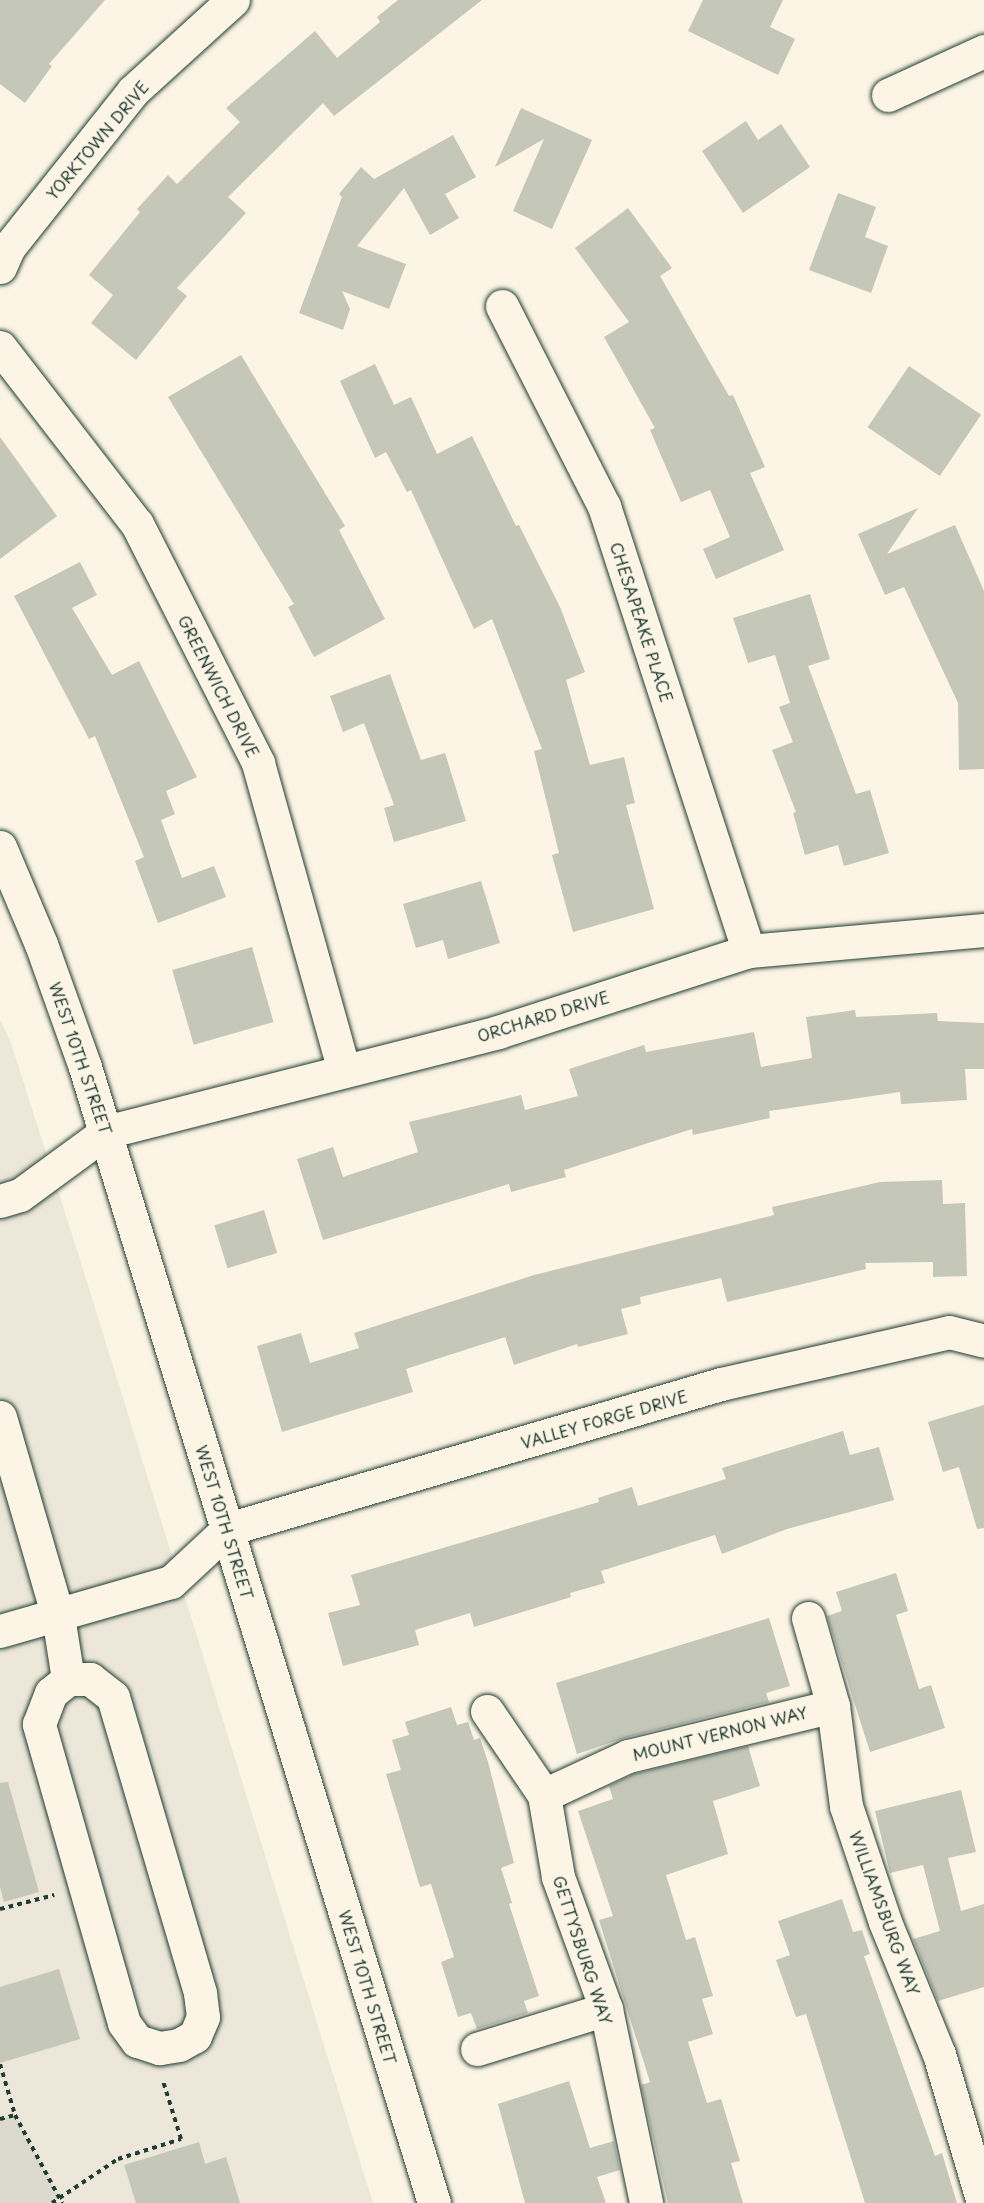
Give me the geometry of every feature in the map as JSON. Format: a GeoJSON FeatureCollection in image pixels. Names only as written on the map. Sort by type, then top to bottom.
{"type":"FeatureCollection","features":[{"type":"Feature","properties":{"kind":"street","name":"YORKTOWN DRIVE"},"geometry":{"type":"LineString","coordinates":[[0,267],[9,247],[133,91],[233,0]]}},
{"type":"Feature","properties":{"kind":"street"},"geometry":{"type":"LineString","coordinates":[[888,95],[984,51]]}},
{"type":"Feature","properties":{"kind":"street","name":"CHESAPEAKE PLACE"},"geometry":{"type":"LineString","coordinates":[[502,306],[604,506],[749,951]]}},
{"type":"Feature","properties":{"kind":"street","name":"GREENWICH DRIVE"},"geometry":{"type":"LineString","coordinates":[[0,347],[137,524],[258,763],[344,1070]]}},
{"type":"Feature","properties":{"kind":"street","name":"WEST 10TH STREET"},"geometry":{"type":"LineString","coordinates":[[0,847],[63,1001],[106,1132],[434,2203]]}},
{"type":"Feature","properties":{"kind":"street","name":"ORCHARD DRIVE"},"geometry":{"type":"LineString","coordinates":[[106,1132],[498,1032],[749,951],[984,930]]}},
{"type":"Feature","properties":{"kind":"street"},"geometry":{"type":"LineString","coordinates":[[0,1201],[20,1195],[106,1132]]}},
{"type":"Feature","properties":{"kind":"street","name":"VALLEY FORGE DRIVE"},"geometry":{"type":"LineString","coordinates":[[228,1530],[721,1384],[949,1332],[984,1341]]}},
{"type":"Feature","properties":{"kind":"street"},"geometry":{"type":"LineString","coordinates":[[0,1416],[58,1616],[68,1679]]}},
{"type":"Feature","properties":{"kind":"street"},"geometry":{"type":"LineString","coordinates":[[0,1631],[171,1582],[228,1530]]}},
{"type":"Feature","properties":{"kind":"street","name":"WILLIAMSBURG WAY"},"geometry":{"type":"LineString","coordinates":[[808,1618],[833,1706],[846,1806],[885,1922],[939,2054],[983,2203]]}},
{"type":"Feature","properties":{"kind":"street"},"geometry":{"type":"LineString","coordinates":[[68,1679],[90,1679],[113,1697],[200,1993],[203,2017],[195,2036],[179,2045],[159,2048],[137,2041],[124,2023],[39,1724],[51,1693],[68,1679]]}},
{"type":"Feature","properties":{"kind":"street","name":"MOUNT VERNON WAY"},"geometry":{"type":"LineString","coordinates":[[544,1796],[628,1756],[833,1706]]}},
{"type":"Feature","properties":{"kind":"street","name":"GETTYSBURG WAY"},"geometry":{"type":"LineString","coordinates":[[487,1711],[544,1796],[558,1877],[606,2009],[646,2203]]}},
{"type":"Feature","properties":{"kind":"street"},"geometry":{"type":"LineString","coordinates":[[477,2049],[606,2009]]}},
{"type":"Feature","properties":{"kind":"path"},"geometry":{"type":"LineString","coordinates":[[0,1909],[58,1894]]}},
{"type":"Feature","properties":{"kind":"path"},"geometry":{"type":"LineString","coordinates":[[0,2064],[15,2115],[62,2203]]}},
{"type":"Feature","properties":{"kind":"path"},"geometry":{"type":"LineString","coordinates":[[52,2203],[118,2159],[181,2139],[163,2080]]}},
{"type":"Feature","properties":{"kind":"path"},"geometry":{"type":"LineString","coordinates":[[0,2119],[15,2115]]}},
{"type":"Feature","properties":{"kind":"shaded area"},"geometry":{"type":"Polygon","coordinates":[[[0,1019],[11,1043],[77,1250],[373,2203],[0,2203],[0,1019]]]}},
{"type":"Feature","properties":{"kind":"shaded area"},"geometry":{"type":"Polygon","coordinates":[[[15,2115],[59,2197],[52,2203],[0,2203],[0,2119],[15,2115]]]}},
{"type":"Feature","properties":{"kind":"building"},"geometry":{"type":"Polygon","coordinates":[[[0,0],[105,0],[49,64],[52,66],[25,103],[0,84],[0,0]]]}},
{"type":"Feature","properties":{"kind":"building"},"geometry":{"type":"Polygon","coordinates":[[[398,0],[482,0],[334,116],[323,103],[228,197],[246,213],[177,288],[187,296],[136,360],[91,323],[113,295],[89,275],[140,212],[137,209],[168,175],[177,184],[240,122],[226,108],[315,31],[337,58],[380,22],[377,17],[398,0]]]}},
{"type":"Feature","properties":{"kind":"building"},"geometry":{"type":"Polygon","coordinates":[[[703,0],[783,0],[770,27],[795,39],[778,75],[688,31],[703,0]]]}},
{"type":"Feature","properties":{"kind":"building"},"geometry":{"type":"Polygon","coordinates":[[[521,108],[592,140],[552,229],[513,211],[544,139],[495,167],[521,108]]]}},
{"type":"Feature","properties":{"kind":"building"},"geometry":{"type":"Polygon","coordinates":[[[746,121],[758,140],[781,124],[810,167],[743,213],[702,151],[746,121]]]}},
{"type":"Feature","properties":{"kind":"building"},"geometry":{"type":"Polygon","coordinates":[[[453,135],[476,177],[445,194],[459,218],[430,235],[404,188],[357,246],[406,264],[389,309],[342,291],[350,309],[343,330],[299,313],[342,197],[339,194],[361,167],[374,179],[453,135]]]}},
{"type":"Feature","properties":{"kind":"building"},"geometry":{"type":"Polygon","coordinates":[[[838,193],[876,207],[865,237],[888,246],[871,293],[809,270],[838,193]]]}},
{"type":"Feature","properties":{"kind":"building"},"geometry":{"type":"Polygon","coordinates":[[[628,208],[672,268],[660,276],[729,396],[733,395],[765,467],[750,473],[784,550],[716,579],[703,549],[730,537],[710,490],[681,502],[650,430],[655,428],[604,337],[629,322],[575,248],[628,208]]]}},
{"type":"Feature","properties":{"kind":"building"},"geometry":{"type":"Polygon","coordinates":[[[241,355],[345,526],[339,530],[385,619],[314,657],[288,607],[294,604],[168,397],[241,355]]]}},
{"type":"Feature","properties":{"kind":"building"},"geometry":{"type":"Polygon","coordinates":[[[375,364],[394,405],[411,397],[437,454],[472,436],[516,526],[519,525],[560,607],[585,672],[566,680],[590,765],[624,757],[635,803],[626,805],[654,909],[573,932],[552,855],[559,853],[534,751],[542,749],[492,619],[474,629],[411,490],[407,492],[386,452],[375,458],[340,381],[375,364]]]}},
{"type":"Feature","properties":{"kind":"building"},"geometry":{"type":"Polygon","coordinates":[[[909,366],[981,415],[940,476],[868,427],[909,366]]]}},
{"type":"Feature","properties":{"kind":"building"},"geometry":{"type":"Polygon","coordinates":[[[0,437],[57,516],[0,559],[0,437]]]}},
{"type":"Feature","properties":{"kind":"building"},"geometry":{"type":"Polygon","coordinates":[[[918,508],[887,554],[955,525],[984,591],[984,769],[959,770],[958,703],[904,587],[885,595],[858,534],[918,508]]]}},
{"type":"Feature","properties":{"kind":"building"},"geometry":{"type":"Polygon","coordinates":[[[80,562],[97,595],[72,608],[112,675],[139,661],[197,777],[166,791],[175,814],[161,820],[182,878],[214,866],[226,897],[158,923],[135,861],[144,857],[95,736],[89,739],[14,596],[80,562]]]}},
{"type":"Feature","properties":{"kind":"building"},"geometry":{"type":"Polygon","coordinates":[[[810,594],[830,659],[808,666],[856,794],[870,790],[889,853],[844,866],[838,845],[805,855],[793,813],[796,812],[772,750],[793,742],[779,707],[790,703],[775,655],[748,663],[733,618],[810,594]]]}},
{"type":"Feature","properties":{"kind":"building"},"geometry":{"type":"Polygon","coordinates":[[[390,674],[421,760],[445,753],[466,821],[394,842],[384,808],[394,805],[364,723],[343,732],[330,696],[390,674]]]}},
{"type":"Feature","properties":{"kind":"building"},"geometry":{"type":"Polygon","coordinates":[[[481,881],[500,943],[448,959],[443,940],[416,948],[403,904],[481,881]]]}},
{"type":"Feature","properties":{"kind":"building"},"geometry":{"type":"Polygon","coordinates":[[[252,947],[273,1022],[194,1045],[172,970],[252,947]]]}},
{"type":"Feature","properties":{"kind":"building"},"geometry":{"type":"Polygon","coordinates":[[[855,1010],[856,1017],[937,1013],[938,1021],[984,1023],[984,1069],[965,1069],[967,1100],[901,1104],[900,1092],[769,1111],[770,1118],[693,1135],[692,1129],[564,1170],[566,1177],[511,1192],[509,1184],[323,1240],[297,1159],[333,1147],[343,1177],[418,1152],[409,1122],[521,1095],[525,1110],[578,1096],[569,1069],[644,1045],[646,1052],[754,1032],[761,1067],[812,1058],[806,1017],[855,1010]]]}},
{"type":"Feature","properties":{"kind":"building"},"geometry":{"type":"Polygon","coordinates":[[[942,1180],[943,1204],[965,1203],[967,1276],[933,1277],[933,1262],[865,1263],[866,1269],[727,1302],[721,1278],[640,1297],[641,1304],[621,1309],[628,1334],[578,1347],[577,1344],[514,1365],[505,1337],[406,1369],[413,1392],[282,1432],[257,1346],[301,1333],[310,1363],[359,1348],[354,1333],[534,1275],[774,1215],[772,1207],[880,1182],[942,1180]]]}},
{"type":"Feature","properties":{"kind":"building"},"geometry":{"type":"Polygon","coordinates":[[[264,1210],[277,1253],[227,1268],[214,1225],[264,1210]]]}},
{"type":"Feature","properties":{"kind":"building"},"geometry":{"type":"Polygon","coordinates":[[[984,1405],[984,1528],[977,1529],[959,1467],[943,1472],[928,1422],[984,1405]]]}},
{"type":"Feature","properties":{"kind":"building"},"geometry":{"type":"Polygon","coordinates":[[[843,1431],[850,1455],[879,1447],[894,1500],[787,1529],[722,1554],[715,1535],[601,1571],[605,1583],[570,1593],[571,1597],[474,1627],[470,1613],[415,1630],[419,1645],[343,1666],[328,1613],[360,1605],[351,1575],[599,1502],[598,1498],[632,1487],[638,1506],[726,1479],[722,1468],[843,1431]]]}},
{"type":"Feature","properties":{"kind":"building"},"geometry":{"type":"Polygon","coordinates":[[[896,1573],[908,1611],[896,1615],[919,1689],[931,1685],[945,1728],[870,1752],[827,1616],[842,1611],[836,1592],[896,1573]]]}},
{"type":"Feature","properties":{"kind":"building"},"geometry":{"type":"Polygon","coordinates":[[[769,1618],[790,1686],[766,1693],[769,1702],[624,1738],[577,1754],[556,1683],[769,1618]]]}},
{"type":"Feature","properties":{"kind":"building"},"geometry":{"type":"Polygon","coordinates":[[[451,1707],[457,1725],[468,1722],[474,1740],[480,1738],[488,1762],[514,1863],[501,1868],[512,1903],[509,1904],[539,1996],[524,2001],[528,2013],[477,2029],[471,2013],[458,2017],[441,1962],[454,1957],[431,1884],[420,1887],[386,1774],[401,1770],[392,1740],[409,1735],[405,1722],[451,1707]]]}},
{"type":"Feature","properties":{"kind":"building"},"geometry":{"type":"Polygon","coordinates":[[[748,1746],[760,1786],[713,1801],[728,1854],[666,1875],[686,1940],[695,1937],[713,1996],[702,1999],[713,2034],[688,2042],[707,2103],[721,2099],[740,2161],[731,2163],[743,2203],[668,2203],[641,2085],[650,2082],[599,1920],[613,1916],[578,1811],[613,1799],[609,1786],[634,1774],[748,1746]]]}},
{"type":"Feature","properties":{"kind":"building"},"geometry":{"type":"Polygon","coordinates":[[[8,1782],[39,1892],[4,1902],[0,1887],[0,1783],[8,1782]]]}},
{"type":"Feature","properties":{"kind":"building"},"geometry":{"type":"Polygon","coordinates":[[[961,1790],[976,1852],[948,1858],[961,1911],[984,1904],[984,1987],[938,2001],[913,1939],[940,1931],[923,1865],[890,1873],[875,1811],[961,1790]]]}},
{"type":"Feature","properties":{"kind":"building"},"geometry":{"type":"Polygon","coordinates":[[[842,1899],[853,1932],[862,1930],[870,1954],[864,1956],[935,2156],[942,2153],[957,2203],[865,2203],[806,2014],[796,2017],[776,1960],[790,1955],[778,1921],[842,1899]]]}},
{"type":"Feature","properties":{"kind":"building"},"geometry":{"type":"Polygon","coordinates":[[[59,1969],[80,2039],[0,2063],[0,1987],[59,1969]]]}},
{"type":"Feature","properties":{"kind":"building"},"geometry":{"type":"Polygon","coordinates":[[[569,2081],[590,2148],[614,2141],[620,2170],[597,2177],[606,2203],[525,2203],[498,2104],[569,2081]]]}},
{"type":"Feature","properties":{"kind":"building"},"geometry":{"type":"Polygon","coordinates":[[[199,2142],[205,2164],[226,2157],[240,2203],[136,2203],[124,2165],[199,2142]]]}}]}
